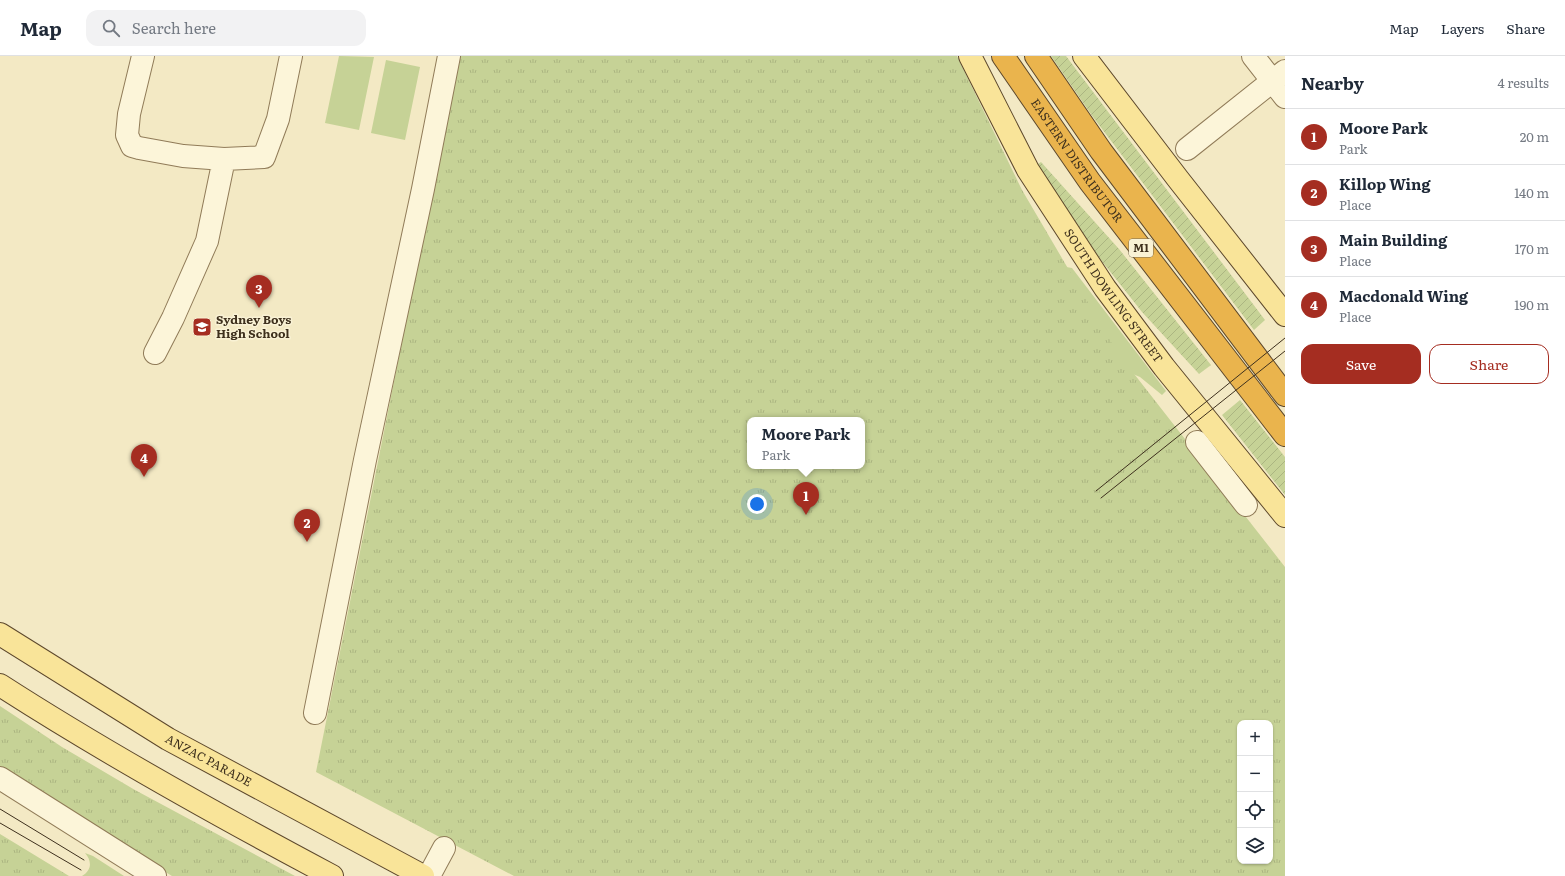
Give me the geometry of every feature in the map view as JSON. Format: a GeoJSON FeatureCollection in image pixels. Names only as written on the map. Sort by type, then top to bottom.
{"type":"FeatureCollection","features":[{"type":"Feature","properties":{"kind":"highway","name":"EASTERN DISTRIBUTOR"},"geometry":{"type":"LineString","coordinates":[[1003,56],[1090,182],[1285,435]]}},
{"type":"Feature","properties":{"kind":"highway","name":"M1"},"geometry":{"type":"LineString","coordinates":[[1036,56],[1101,151],[1285,395]]}},
{"type":"Feature","properties":{"kind":"main road","name":"SOUTH DOWLING STREET"},"geometry":{"type":"LineString","coordinates":[[970,56],[1028,170],[1105,288],[1164,367],[1285,516]]}},
{"type":"Feature","properties":{"kind":"main road"},"geometry":{"type":"LineString","coordinates":[[1084,56],[1285,315]]}},
{"type":"Feature","properties":{"kind":"main road","name":"ANZAC PARADE"},"geometry":{"type":"LineString","coordinates":[[0,634],[168,739],[423,876]]}},
{"type":"Feature","properties":{"kind":"main road"},"geometry":{"type":"LineString","coordinates":[[0,685],[65,727],[142,773],[332,876]]}},
{"type":"Feature","properties":{"kind":"street"},"geometry":{"type":"LineString","coordinates":[[143,56],[129,114],[127,135],[132,146],[183,156],[224,159],[264,157],[278,119],[291,56]]}},
{"type":"Feature","properties":{"kind":"street"},"geometry":{"type":"LineString","coordinates":[[315,713],[365,460],[423,189],[449,56]]}},
{"type":"Feature","properties":{"kind":"street"},"geometry":{"type":"LineString","coordinates":[[1187,149],[1281,83],[1253,56]]}},
{"type":"Feature","properties":{"kind":"street"},"geometry":{"type":"LineString","coordinates":[[155,353],[173,318],[207,241],[224,159]]}},
{"type":"Feature","properties":{"kind":"street"},"geometry":{"type":"LineString","coordinates":[[1197,442],[1246,504]]}},
{"type":"Feature","properties":{"kind":"street"},"geometry":{"type":"LineString","coordinates":[[1220,470],[1237,456]]}},
{"type":"Feature","properties":{"kind":"street"},"geometry":{"type":"LineString","coordinates":[[0,778],[156,876]]}},
{"type":"Feature","properties":{"kind":"street"},"geometry":{"type":"LineString","coordinates":[[429,876],[444,848]]}},
{"type":"Feature","properties":{"kind":"green space"},"geometry":{"type":"Polygon","coordinates":[[[339,56],[374,57],[359,130],[325,123],[339,56]]]}},
{"type":"Feature","properties":{"kind":"green space"},"geometry":{"type":"Polygon","coordinates":[[[459,56],[957,56],[1022,190],[1117,352],[1285,567],[1285,876],[514,876],[316,772],[459,56]]]}},
{"type":"Feature","properties":{"kind":"green space"},"geometry":{"type":"Polygon","coordinates":[[[1051,56],[1066,56],[1265,320],[1254,330],[1093,117],[1051,56]]]}},
{"type":"Feature","properties":{"kind":"green space"},"geometry":{"type":"Polygon","coordinates":[[[386,60],[420,67],[405,140],[371,133],[386,60]]]}},
{"type":"Feature","properties":{"kind":"green space"},"geometry":{"type":"Polygon","coordinates":[[[1041,162],[1119,249],[1211,365],[1199,374],[1142,312],[1082,236],[1035,166],[1041,162]]]}},
{"type":"Feature","properties":{"kind":"green space"},"geometry":{"type":"Polygon","coordinates":[[[1066,267],[1072,268],[1166,391],[1162,395],[1140,377],[1121,369],[1066,267]]]}},
{"type":"Feature","properties":{"kind":"green space"},"geometry":{"type":"Polygon","coordinates":[[[1240,400],[1285,457],[1285,495],[1222,415],[1240,400]]]}},
{"type":"Feature","properties":{"kind":"green space"},"geometry":{"type":"Polygon","coordinates":[[[0,706],[62,747],[135,790],[295,876],[172,876],[0,770],[0,706]]]}},
{"type":"Feature","properties":{"kind":"green space"},"geometry":{"type":"Polygon","coordinates":[[[0,834],[69,876],[0,876],[0,834]]]}},
{"type":"Feature","properties":{"kind":"green space"},"geometry":{"type":"Polygon","coordinates":[[[85,853],[93,856],[124,876],[82,876],[88,871],[90,865],[89,859],[85,853]]]}},
{"type":"Feature","properties":{"kind":"tram line"},"geometry":{"type":"LineString","coordinates":[[1096,491],[1285,338]]}},
{"type":"Feature","properties":{"kind":"tram line"},"geometry":{"type":"LineString","coordinates":[[1101,498],[1285,351]]}},
{"type":"Feature","properties":{"kind":"tram line"},"geometry":{"type":"LineString","coordinates":[[0,809],[84,860]]}},
{"type":"Feature","properties":{"kind":"tram line"},"geometry":{"type":"LineString","coordinates":[[0,823],[81,870]]}},
{"type":"Feature","properties":{"kind":"place","name":"Main Building"},"geometry":{"type":"Point","coordinates":[259,308]}},
{"type":"Feature","properties":{"kind":"place","name":"Sydney Boys High School"},"geometry":{"type":"Point","coordinates":[202,327]}},
{"type":"Feature","properties":{"kind":"place","name":"Macdonald Wing"},"geometry":{"type":"Point","coordinates":[144,477]}},
{"type":"Feature","properties":{"kind":"place","name":"Moore Park"},"geometry":{"type":"Point","coordinates":[806,515]}},
{"type":"Feature","properties":{"kind":"place","name":"Killop Wing"},"geometry":{"type":"Point","coordinates":[307,542]}}]}
